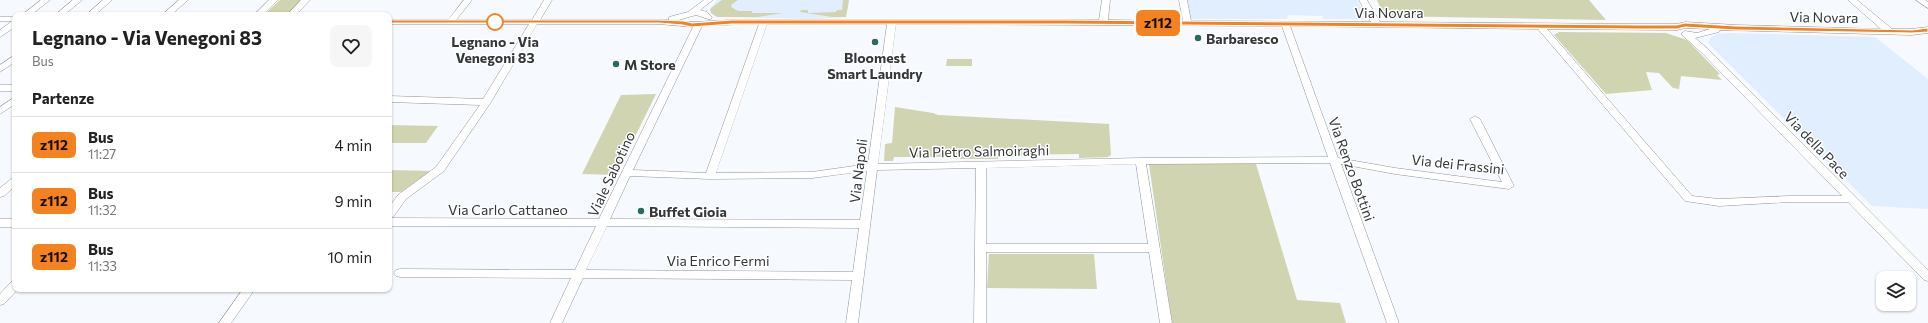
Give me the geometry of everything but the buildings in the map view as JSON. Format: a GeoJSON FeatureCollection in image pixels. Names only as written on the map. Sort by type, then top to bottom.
{"type":"FeatureCollection","features":[{"type":"Feature","properties":{"kind":"street"},"geometry":{"type":"LineString","coordinates":[[30,12],[46,0]]}},
{"type":"Feature","properties":{"kind":"street"},"geometry":{"type":"LineString","coordinates":[[63,12],[78,0]]}},
{"type":"Feature","properties":{"kind":"street"},"geometry":{"type":"LineString","coordinates":[[94,12],[108,0]]}},
{"type":"Feature","properties":{"kind":"street"},"geometry":{"type":"LineString","coordinates":[[170,12],[184,0]]}},
{"type":"Feature","properties":{"kind":"street"},"geometry":{"type":"LineString","coordinates":[[261,12],[274,0]]}},
{"type":"Feature","properties":{"kind":"street"},"geometry":{"type":"LineString","coordinates":[[294,12],[306,0]]}},
{"type":"Feature","properties":{"kind":"street"},"geometry":{"type":"LineString","coordinates":[[450,22],[468,0]]}},
{"type":"Feature","properties":{"kind":"street"},"geometry":{"type":"LineString","coordinates":[[392,211],[402,198],[440,169],[486,102],[548,0]]}},
{"type":"Feature","properties":{"kind":"street"},"geometry":{"type":"LineString","coordinates":[[686,19],[708,0]]}},
{"type":"Feature","properties":{"kind":"street","name":"Viale Sabotino"},"geometry":{"type":"LineString","coordinates":[[556,323],[626,173],[692,38],[716,0]]}},
{"type":"Feature","properties":{"kind":"street"},"geometry":{"type":"LineString","coordinates":[[1103,23],[1106,0]]}},
{"type":"Feature","properties":{"kind":"street"},"geometry":{"type":"LineString","coordinates":[[1183,0],[1188,24]]}},
{"type":"Feature","properties":{"kind":"street"},"geometry":{"type":"LineString","coordinates":[[1364,0],[1377,25]]}},
{"type":"Feature","properties":{"kind":"street"},"geometry":{"type":"LineString","coordinates":[[1852,0],[1889,31]]}},
{"type":"Feature","properties":{"kind":"street"},"geometry":{"type":"LineString","coordinates":[[1920,0],[1928,6]]}},
{"type":"Feature","properties":{"kind":"street"},"geometry":{"type":"LineString","coordinates":[[686,19],[696,12],[704,20]]}},
{"type":"Feature","properties":{"kind":"street"},"geometry":{"type":"LineString","coordinates":[[0,19],[12,19]]}},
{"type":"Feature","properties":{"kind":"street"},"geometry":{"type":"LineString","coordinates":[[392,22],[659,22],[686,19],[704,20]]}},
{"type":"Feature","properties":{"kind":"street"},"geometry":{"type":"LineString","coordinates":[[686,19],[692,38]]}},
{"type":"Feature","properties":{"kind":"street","name":"Via Novara"},"geometry":{"type":"LineString","coordinates":[[704,20],[732,22],[1637,27],[1681,31],[1701,35],[1715,30],[1736,28]]}},
{"type":"Feature","properties":{"kind":"street"},"geometry":{"type":"LineString","coordinates":[[710,176],[764,22]]}},
{"type":"Feature","properties":{"kind":"street","name":"Via Napoli"},"geometry":{"type":"LineString","coordinates":[[852,323],[892,22]]}},
{"type":"Feature","properties":{"kind":"street","name":"Via Renzo Bottini"},"geometry":{"type":"LineString","coordinates":[[1285,24],[1393,323]]}},
{"type":"Feature","properties":{"kind":"street"},"geometry":{"type":"LineString","coordinates":[[0,34],[12,25]]}},
{"type":"Feature","properties":{"kind":"street","name":"Via Novara"},"geometry":{"type":"LineString","coordinates":[[1681,31],[1682,25],[1736,28],[1889,31],[1928,34]]}},
{"type":"Feature","properties":{"kind":"street"},"geometry":{"type":"LineString","coordinates":[[1541,26],[1689,199],[1699,201],[1742,202],[1769,200],[1850,199]]}},
{"type":"Feature","properties":{"kind":"street"},"geometry":{"type":"LineString","coordinates":[[1690,26],[1700,30],[1704,50]]}},
{"type":"Feature","properties":{"kind":"street","name":"Via Novara"},"geometry":{"type":"LineString","coordinates":[[1912,32],[1928,30]]}},
{"type":"Feature","properties":{"kind":"street","name":"Via della Pace"},"geometry":{"type":"LineString","coordinates":[[1681,31],[1704,50],[1928,277]]}},
{"type":"Feature","properties":{"kind":"street"},"geometry":{"type":"LineString","coordinates":[[0,69],[12,60]]}},
{"type":"Feature","properties":{"kind":"street"},"geometry":{"type":"LineString","coordinates":[[0,88],[12,88]]}},
{"type":"Feature","properties":{"kind":"street"},"geometry":{"type":"LineString","coordinates":[[392,99],[486,102]]}},
{"type":"Feature","properties":{"kind":"street"},"geometry":{"type":"LineString","coordinates":[[0,111],[12,102]]}},
{"type":"Feature","properties":{"kind":"street","name":"Via dei Frassini"},"geometry":{"type":"LineString","coordinates":[[1333,160],[1395,171],[1509,186],[1475,119]]}},
{"type":"Feature","properties":{"kind":"street","name":"Via Pietro Salmoiraghi"},"geometry":{"type":"LineString","coordinates":[[626,173],[710,176],[812,175],[872,167],[981,166],[1141,161],[1333,160]]}},
{"type":"Feature","properties":{"kind":"street"},"geometry":{"type":"LineString","coordinates":[[1141,161],[1166,323]]}},
{"type":"Feature","properties":{"kind":"street"},"geometry":{"type":"LineString","coordinates":[[980,323],[981,166]]}},
{"type":"Feature","properties":{"kind":"street"},"geometry":{"type":"LineString","coordinates":[[0,194],[12,184]]}},
{"type":"Feature","properties":{"kind":"street","name":"Via Carlo Cattaneo"},"geometry":{"type":"LineString","coordinates":[[392,222],[866,224]]}},
{"type":"Feature","properties":{"kind":"street"},"geometry":{"type":"LineString","coordinates":[[0,223],[12,223]]}},
{"type":"Feature","properties":{"kind":"street"},"geometry":{"type":"LineString","coordinates":[[980,248],[1155,248]]}},
{"type":"Feature","properties":{"kind":"street","name":"Via Enrico Fermi"},"geometry":{"type":"LineString","coordinates":[[400,273],[858,276]]}},
{"type":"Feature","properties":{"kind":"street"},"geometry":{"type":"LineString","coordinates":[[0,287],[12,286]]}},
{"type":"Feature","properties":{"kind":"street"},"geometry":{"type":"LineString","coordinates":[[0,301],[12,288]]}},
{"type":"Feature","properties":{"kind":"street"},"geometry":{"type":"LineString","coordinates":[[225,323],[247,292]]}},
{"type":"Feature","properties":{"kind":"shaded area"},"geometry":{"type":"Polygon","coordinates":[[[717,0],[849,0],[846,17],[815,19],[717,17],[711,13],[710,9],[717,0]]]}},
{"type":"Feature","properties":{"kind":"shaded area"},"geometry":{"type":"Polygon","coordinates":[[[1188,0],[1357,0],[1367,19],[1323,19],[1322,16],[1288,15],[1287,19],[1190,19],[1188,0]]]}},
{"type":"Feature","properties":{"kind":"shaded area"},"geometry":{"type":"Polygon","coordinates":[[[1731,33],[1875,37],[1928,79],[1928,209],[1872,206],[1708,43],[1711,37],[1719,34],[1731,33]]]}},
{"type":"Feature","properties":{"kind":"green space"},"geometry":{"type":"Polygon","coordinates":[[[280,0],[302,0],[290,12],[267,12],[280,0]]]}},
{"type":"Feature","properties":{"kind":"green space"},"geometry":{"type":"Polygon","coordinates":[[[722,0],[738,0],[732,4],[731,7],[738,11],[752,11],[752,13],[783,13],[757,17],[717,17],[711,13],[710,9],[722,0]]]}},
{"type":"Feature","properties":{"kind":"green space"},"geometry":{"type":"Polygon","coordinates":[[[843,0],[849,0],[846,17],[832,17],[800,12],[801,10],[808,10],[808,13],[836,12],[837,10],[842,10],[843,0]]]}},
{"type":"Feature","properties":{"kind":"green space"},"geometry":{"type":"Polygon","coordinates":[[[1377,0],[1589,0],[1606,20],[1384,16],[1377,0]]]}},
{"type":"Feature","properties":{"kind":"green space"},"geometry":{"type":"Polygon","coordinates":[[[1559,32],[1666,33],[1687,40],[1720,74],[1717,75],[1722,80],[1681,76],[1679,89],[1673,88],[1659,73],[1646,72],[1652,90],[1606,94],[1554,35],[1559,32]]]}},
{"type":"Feature","properties":{"kind":"green space"},"geometry":{"type":"Polygon","coordinates":[[[947,59],[972,59],[972,66],[946,66],[947,59]]]}},
{"type":"Feature","properties":{"kind":"green space"},"geometry":{"type":"Polygon","coordinates":[[[656,94],[616,175],[582,174],[621,95],[656,94]]]}},
{"type":"Feature","properties":{"kind":"green space"},"geometry":{"type":"Polygon","coordinates":[[[895,107],[938,115],[1109,124],[1111,155],[1108,157],[1079,158],[1079,154],[998,155],[998,159],[960,159],[960,157],[894,157],[893,161],[884,161],[885,144],[892,143],[895,107]]]}},
{"type":"Feature","properties":{"kind":"green space"},"geometry":{"type":"Polygon","coordinates":[[[392,125],[438,126],[426,143],[392,143],[392,125]]]}},
{"type":"Feature","properties":{"kind":"green space"},"geometry":{"type":"Polygon","coordinates":[[[1149,164],[1256,164],[1297,300],[1340,303],[1346,323],[1172,323],[1149,164]]]}},
{"type":"Feature","properties":{"kind":"green space"},"geometry":{"type":"Polygon","coordinates":[[[392,170],[431,171],[401,192],[392,192],[392,170]]]}},
{"type":"Feature","properties":{"kind":"green space"},"geometry":{"type":"Polygon","coordinates":[[[989,254],[1094,254],[1097,289],[987,288],[989,254]]]}},
{"type":"Feature","properties":{"kind":"bus line","name":"z112"},"geometry":{"type":"LineString","coordinates":[[392,22],[659,22],[684,23],[691,25],[732,22],[1064,22],[1637,27],[1677,27],[1685,25],[1736,28],[1912,32],[1928,30]]}},
{"type":"Feature","properties":{"kind":"place","name":"Legnano - Via Venegoni 83"},"geometry":{"type":"Point","coordinates":[495,22]}},
{"type":"Feature","properties":{"kind":"place","name":"Barbaresco"},"geometry":{"type":"Point","coordinates":[1198,38]}},
{"type":"Feature","properties":{"kind":"place","name":"Bloomest Smart Laundry"},"geometry":{"type":"Point","coordinates":[875,42]}},
{"type":"Feature","properties":{"kind":"place","name":"M Store"},"geometry":{"type":"Point","coordinates":[616,64]}},
{"type":"Feature","properties":{"kind":"place","name":"Buffet Gioia"},"geometry":{"type":"Point","coordinates":[641,211]}}]}
